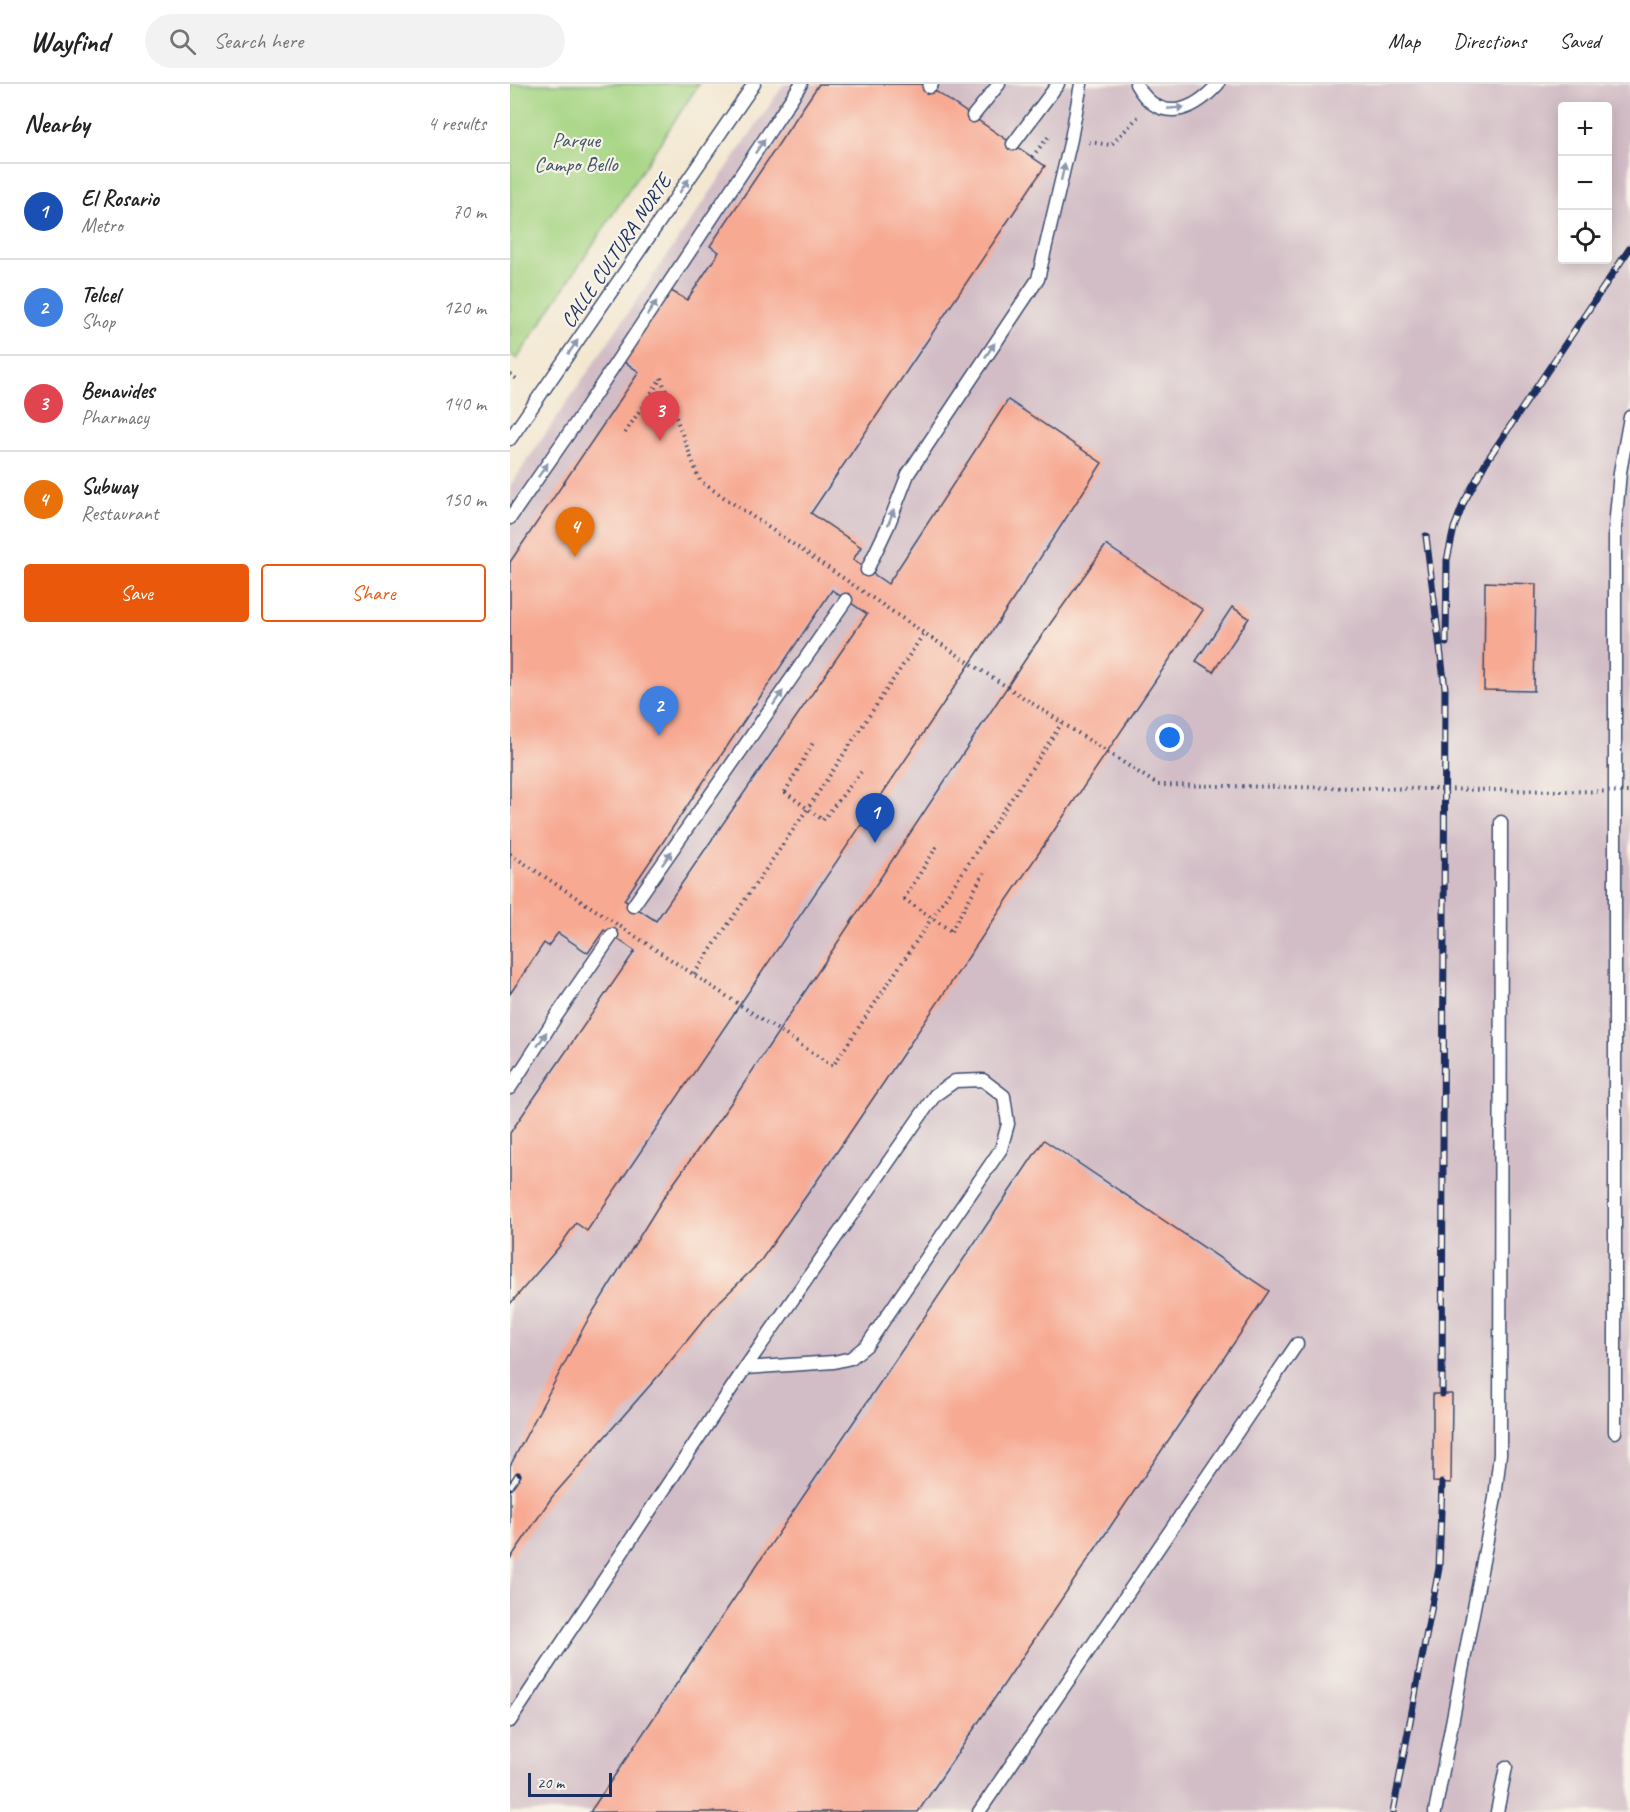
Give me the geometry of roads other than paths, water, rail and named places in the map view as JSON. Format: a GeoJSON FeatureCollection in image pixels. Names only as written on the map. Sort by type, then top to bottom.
{"type":"FeatureCollection","features":[{"type":"Feature","properties":{"kind":"lane","name":"CALLE CULTURA NORTE"},"geometry":{"type":"LineString","coordinates":[[510,439],[754,84]]}},
{"type":"Feature","properties":{"kind":"lane"},"geometry":{"type":"LineString","coordinates":[[510,518],[578,420],[801,84]]}},
{"type":"Feature","properties":{"kind":"lane"},"geometry":{"type":"LineString","coordinates":[[973,116],[999,84]]}},
{"type":"Feature","properties":{"kind":"lane"},"geometry":{"type":"LineString","coordinates":[[1013,144],[1058,84]]}},
{"type":"Feature","properties":{"kind":"lane"},"geometry":{"type":"LineString","coordinates":[[867,570],[888,526],[908,474],[1038,279],[1071,139],[1080,84]]}},
{"type":"Feature","properties":{"kind":"lane"},"geometry":{"type":"LineString","coordinates":[[1136,84],[1142,95],[1162,109],[1179,109],[1195,105],[1218,84]]}},
{"type":"Feature","properties":{"kind":"lane"},"geometry":{"type":"LineString","coordinates":[[1615,1432],[1615,528],[1620,472],[1630,417]]}},
{"type":"Feature","properties":{"kind":"lane"},"geometry":{"type":"LineString","coordinates":[[633,906],[846,600]]}},
{"type":"Feature","properties":{"kind":"lane"},"geometry":{"type":"LineString","coordinates":[[1435,1812],[1495,1498],[1500,1454],[1501,822]]}},
{"type":"Feature","properties":{"kind":"lane"},"geometry":{"type":"LineString","coordinates":[[510,1088],[612,935]]}},
{"type":"Feature","properties":{"kind":"lane"},"geometry":{"type":"LineString","coordinates":[[510,1721],[745,1368],[934,1095],[955,1082],[983,1080],[1004,1096],[1008,1124],[1001,1149],[867,1345],[851,1358],[834,1362],[745,1368]]}},
{"type":"Feature","properties":{"kind":"lane"},"geometry":{"type":"LineString","coordinates":[[979,1812],[1297,1344]]}},
{"type":"Feature","properties":{"kind":"lane"},"geometry":{"type":"LineString","coordinates":[[1497,1812],[1506,1767]]}},
{"type":"Feature","properties":{"kind":"railway"},"geometry":{"type":"LineString","coordinates":[[1446,643],[1447,560],[1454,528],[1464,502],[1486,462],[1630,248]]}},
{"type":"Feature","properties":{"kind":"railway"},"geometry":{"type":"LineString","coordinates":[[1426,536],[1445,688],[1442,1394]]}},
{"type":"Feature","properties":{"kind":"railway"},"geometry":{"type":"LineString","coordinates":[[510,1487],[518,1475]]}},
{"type":"Feature","properties":{"kind":"railway"},"geometry":{"type":"LineString","coordinates":[[1393,1812],[1439,1568],[1442,1483]]}},
{"type":"Feature","properties":{"kind":"place","name":"Benavides"},"geometry":{"type":"Point","coordinates":[660,441]}},
{"type":"Feature","properties":{"kind":"place","name":"Subway"},"geometry":{"type":"Point","coordinates":[575,557]}},
{"type":"Feature","properties":{"kind":"place","name":"Telcel"},"geometry":{"type":"Point","coordinates":[659,736]}},
{"type":"Feature","properties":{"kind":"place","name":"El Rosario"},"geometry":{"type":"Point","coordinates":[875,843]}},
{"type":"Feature","properties":{"kind":"park label","name":"Parque Campo Bello"},"geometry":{"type":"Point","coordinates":[576,152]}}]}
